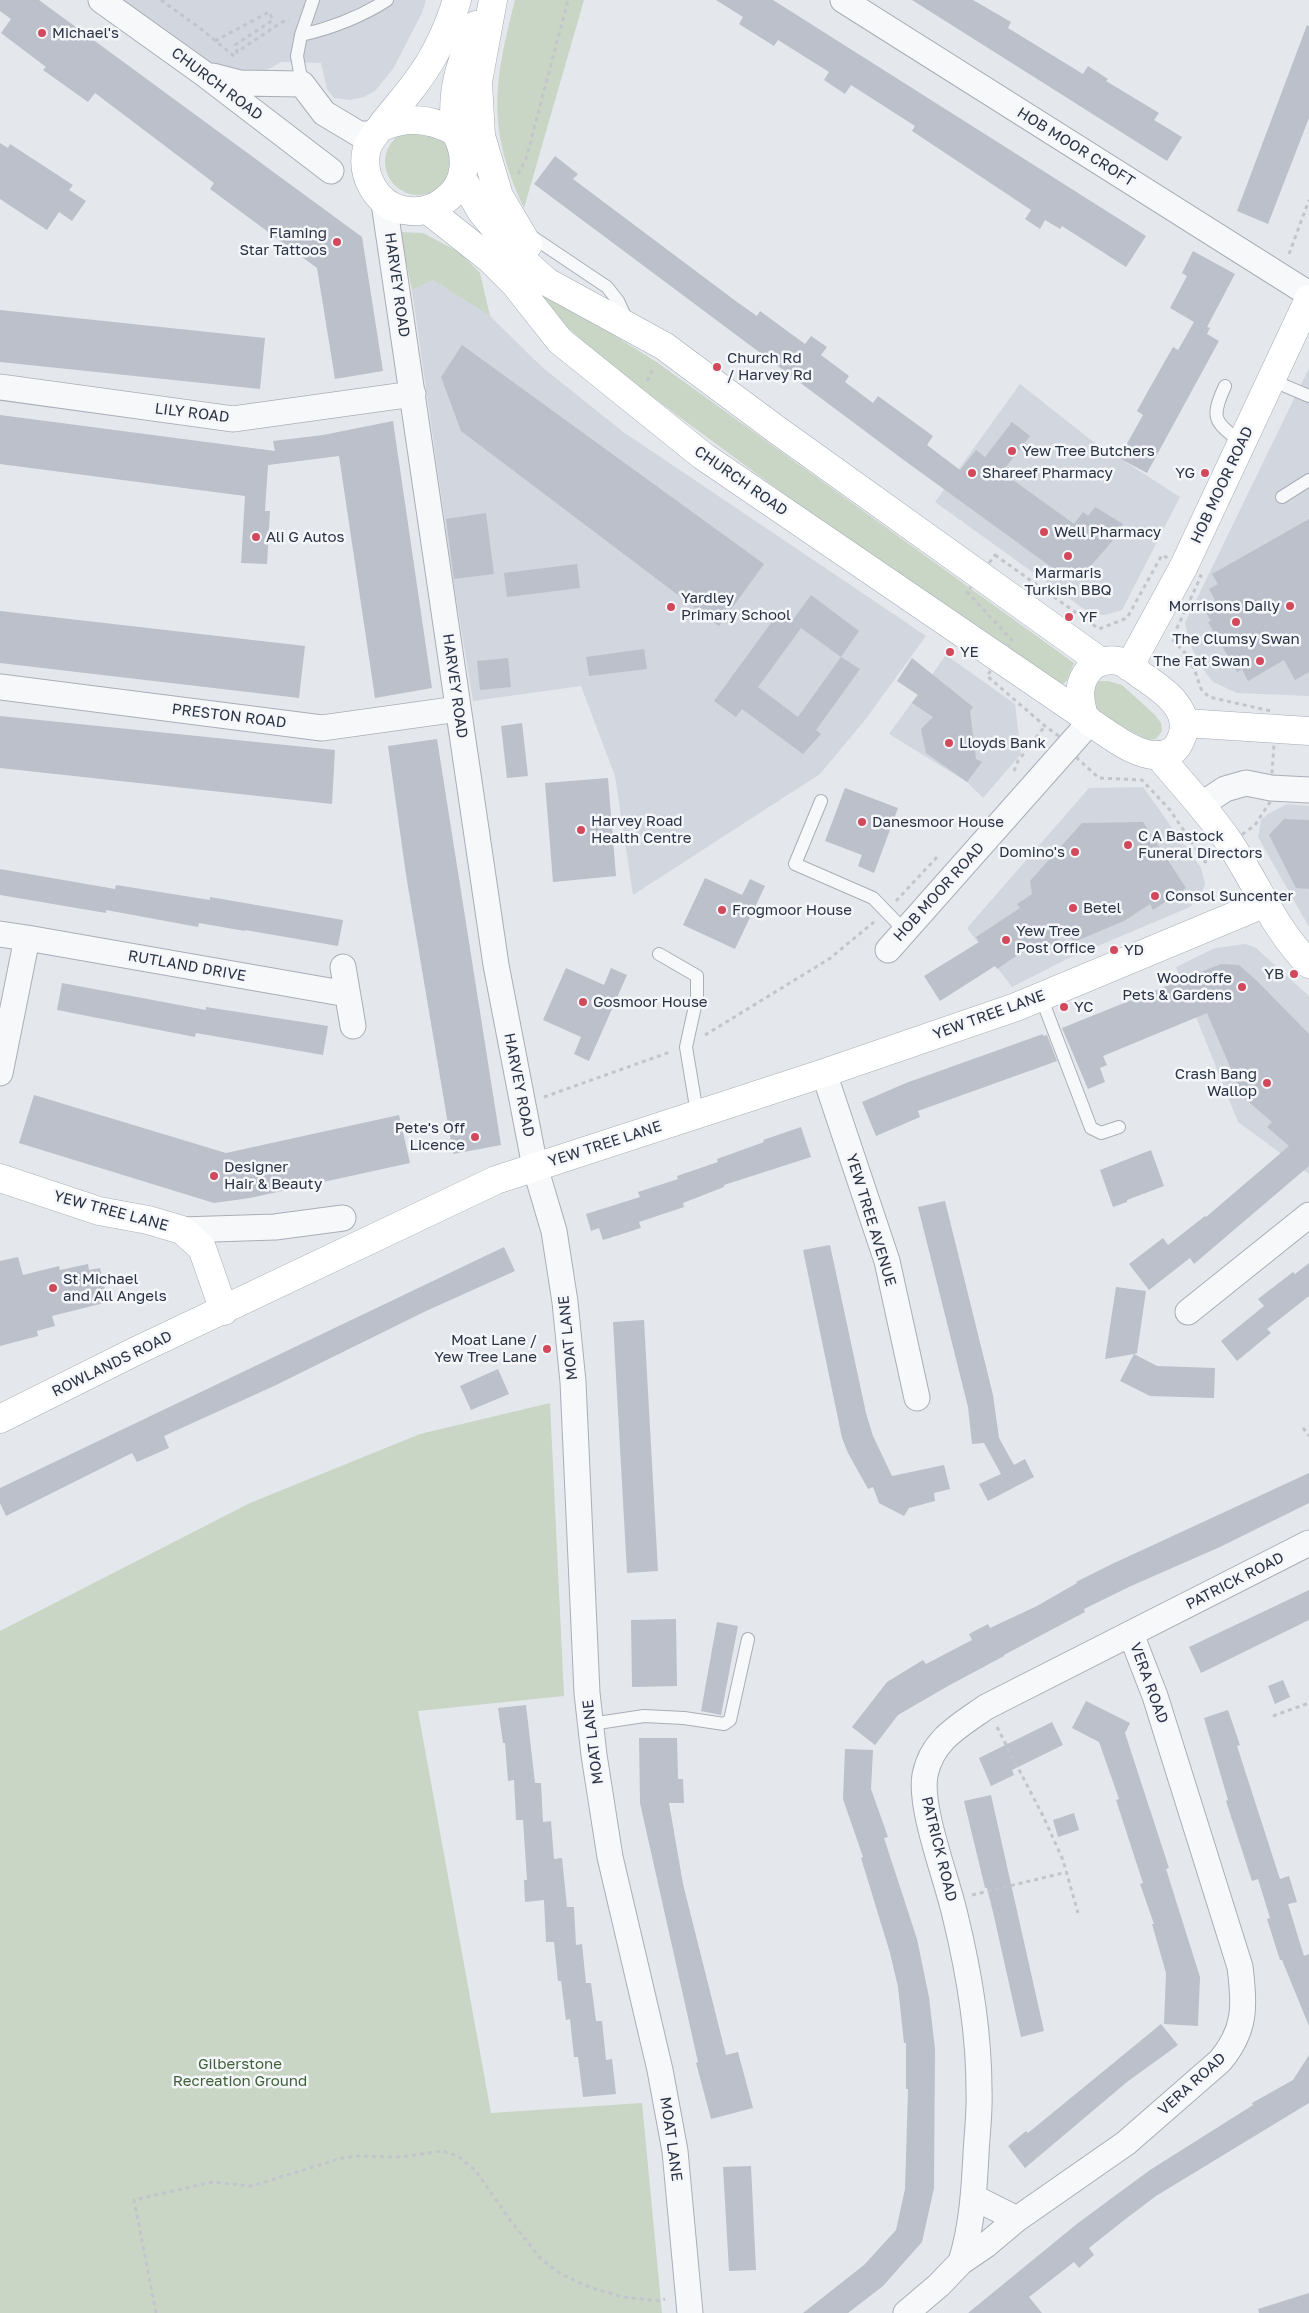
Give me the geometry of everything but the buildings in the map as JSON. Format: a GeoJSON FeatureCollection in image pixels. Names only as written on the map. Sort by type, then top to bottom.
{"type":"FeatureCollection","features":[{"type":"Feature","properties":{"kind":"main road"},"geometry":{"type":"LineString","coordinates":[[457,0],[437,48],[418,80],[368,146],[365,165],[372,186],[384,203],[408,211],[428,210],[448,199],[462,178],[464,156],[455,132],[453,101],[458,72],[486,0]]}},
{"type":"Feature","properties":{"kind":"main road"},"geometry":{"type":"LineString","coordinates":[[493,0],[478,82],[478,111],[481,136],[499,196],[505,226],[519,257],[547,282],[664,346],[1089,655],[1101,662],[1118,661],[1159,687],[1176,705],[1185,724],[1178,746],[1168,754],[1158,755]]}},
{"type":"Feature","properties":{"kind":"main road"},"geometry":{"type":"LineString","coordinates":[[379,130],[395,122],[424,119],[455,132]]}},
{"type":"Feature","properties":{"kind":"main road"},"geometry":{"type":"LineString","coordinates":[[462,178],[481,211],[505,226]]}},
{"type":"Feature","properties":{"kind":"main road","name":"CHURCH ROAD"},"geometry":{"type":"LineString","coordinates":[[428,210],[490,259],[515,284],[560,341],[703,456],[1087,719],[1136,750],[1158,755]]}},
{"type":"Feature","properties":{"kind":"main road","name":"HOB MOOR ROAD"},"geometry":{"type":"LineString","coordinates":[[1128,667],[1184,566],[1309,299]]}},
{"type":"Feature","properties":{"kind":"main road"},"geometry":{"type":"LineString","coordinates":[[1087,719],[1080,701],[1080,687],[1086,674],[1101,662]]}},
{"type":"Feature","properties":{"kind":"main road"},"geometry":{"type":"LineString","coordinates":[[1185,724],[1309,731]]}},
{"type":"Feature","properties":{"kind":"main road"},"geometry":{"type":"LineString","coordinates":[[1158,755],[1201,805],[1229,843],[1264,904],[1309,964]]}},
{"type":"Feature","properties":{"kind":"main road","name":"YEW TREE LANE"},"geometry":{"type":"LineString","coordinates":[[0,1178],[99,1211],[148,1220],[182,1230],[202,1248],[224,1311],[457,1197],[496,1180],[824,1073],[1041,997],[1264,904]]}},
{"type":"Feature","properties":{"kind":"main road","name":"ROWLANDS ROAD"},"geometry":{"type":"LineString","coordinates":[[0,1419],[136,1351],[224,1311]]}},
{"type":"Feature","properties":{"kind":"street","name":"CHURCH ROAD"},"geometry":{"type":"LineString","coordinates":[[101,0],[203,73],[331,171]]}},
{"type":"Feature","properties":{"kind":"street","name":"HOB MOOR CROFT"},"geometry":{"type":"LineString","coordinates":[[843,0],[1309,294]]}},
{"type":"Feature","properties":{"kind":"street"},"geometry":{"type":"LineString","coordinates":[[203,73],[240,83],[302,84],[324,113],[359,134],[379,130]]}},
{"type":"Feature","properties":{"kind":"street","name":"HARVEY ROAD"},"geometry":{"type":"LineString","coordinates":[[384,203],[496,965],[535,1167]]}},
{"type":"Feature","properties":{"kind":"street","name":"LILY ROAD"},"geometry":{"type":"LineString","coordinates":[[0,387],[233,419],[413,394]]}},
{"type":"Feature","properties":{"kind":"street","name":"PRESTON ROAD"},"geometry":{"type":"LineString","coordinates":[[0,688],[322,728],[458,709]]}},
{"type":"Feature","properties":{"kind":"street","name":"HOB MOOR ROAD"},"geometry":{"type":"LineString","coordinates":[[888,950],[1087,719]]}},
{"type":"Feature","properties":{"kind":"street"},"geometry":{"type":"LineString","coordinates":[[1201,805],[1225,788],[1246,783],[1271,788],[1309,790]]}},
{"type":"Feature","properties":{"kind":"street","name":"RUTLAND DRIVE"},"geometry":{"type":"LineString","coordinates":[[0,934],[348,994]]}},
{"type":"Feature","properties":{"kind":"street"},"geometry":{"type":"LineString","coordinates":[[0,1073],[27,938]]}},
{"type":"Feature","properties":{"kind":"street"},"geometry":{"type":"LineString","coordinates":[[343,967],[353,1026]]}},
{"type":"Feature","properties":{"kind":"street","name":"YEW TREE AVENUE"},"geometry":{"type":"LineString","coordinates":[[824,1073],[887,1261],[917,1398]]}},
{"type":"Feature","properties":{"kind":"street","name":"MOAT LANE"},"geometry":{"type":"LineString","coordinates":[[535,1167],[554,1231],[565,1302],[573,1382],[587,1693],[591,1724],[610,1857],[660,2070],[673,2142],[688,2302]]}},
{"type":"Feature","properties":{"kind":"street"},"geometry":{"type":"LineString","coordinates":[[1188,1312],[1309,1214]]}},
{"type":"Feature","properties":{"kind":"street"},"geometry":{"type":"LineString","coordinates":[[182,1230],[274,1227],[343,1218]]}},
{"type":"Feature","properties":{"kind":"street","name":"PATRICK ROAD"},"geometry":{"type":"LineString","coordinates":[[961,2262],[970,2232],[980,2091],[973,2008],[964,1955],[927,1813],[925,1777],[932,1753],[941,1740],[986,1707],[1309,1543]]}},
{"type":"Feature","properties":{"kind":"street","name":"VERA ROAD"},"geometry":{"type":"LineString","coordinates":[[906,2313],[939,2285],[961,2262],[986,2245],[1017,2219],[1126,2143],[1212,2067],[1233,2045],[1242,2021],[1244,1994],[1240,1967],[1155,1696],[1131,1634]]}},
{"type":"Feature","properties":{"kind":"street"},"geometry":{"type":"LineString","coordinates":[[973,2198],[1017,2219]]}},
{"type":"Feature","properties":{"kind":"lane"},"geometry":{"type":"LineString","coordinates":[[302,84],[298,56],[301,35],[313,0]]}},
{"type":"Feature","properties":{"kind":"lane"},"geometry":{"type":"LineString","coordinates":[[301,35],[334,27],[366,13],[387,0]]}},
{"type":"Feature","properties":{"kind":"lane"},"geometry":{"type":"LineString","coordinates":[[505,226],[556,251],[607,287],[618,301],[632,329]]}},
{"type":"Feature","properties":{"kind":"lane"},"geometry":{"type":"LineString","coordinates":[[1271,380],[1309,396]]}},
{"type":"Feature","properties":{"kind":"lane"},"geometry":{"type":"LineString","coordinates":[[1225,386],[1216,405],[1216,416],[1221,426],[1242,443]]}},
{"type":"Feature","properties":{"kind":"lane"},"geometry":{"type":"LineString","coordinates":[[1282,497],[1309,480]]}},
{"type":"Feature","properties":{"kind":"lane"},"geometry":{"type":"LineString","coordinates":[[821,801],[795,864],[872,898],[905,930]]}},
{"type":"Feature","properties":{"kind":"lane"},"geometry":{"type":"LineString","coordinates":[[659,954],[697,976],[697,997],[686,1047],[697,1113]]}},
{"type":"Feature","properties":{"kind":"lane"},"geometry":{"type":"LineString","coordinates":[[1041,997],[1091,1128],[1101,1133],[1119,1127]]}},
{"type":"Feature","properties":{"kind":"lane"},"geometry":{"type":"LineString","coordinates":[[591,1724],[644,1716],[684,1718],[724,1724],[730,1720],[748,1639]]}},
{"type":"Feature","properties":{"kind":"path"},"geometry":{"type":"LineString","coordinates":[[161,0],[238,60]]}},
{"type":"Feature","properties":{"kind":"path"},"geometry":{"type":"LineString","coordinates":[[499,196],[512,183],[526,159],[568,0]]}},
{"type":"Feature","properties":{"kind":"path"},"geometry":{"type":"LineString","coordinates":[[215,41],[269,12],[273,20],[235,45],[237,52],[282,22],[308,16]]}},
{"type":"Feature","properties":{"kind":"path"},"geometry":{"type":"LineString","coordinates":[[1280,276],[1309,200]]}},
{"type":"Feature","properties":{"kind":"path"},"geometry":{"type":"LineString","coordinates":[[637,404],[664,346]]}},
{"type":"Feature","properties":{"kind":"path"},"geometry":{"type":"LineString","coordinates":[[1012,776],[1018,761],[1045,726]]}},
{"type":"Feature","properties":{"kind":"path"},"geometry":{"type":"LineString","coordinates":[[522,1104],[686,1047],[829,959],[886,911],[939,854]]}},
{"type":"Feature","properties":{"kind":"path"},"geometry":{"type":"LineString","coordinates":[[1303,1428],[1309,1436]]}},
{"type":"Feature","properties":{"kind":"path"},"geometry":{"type":"LineString","coordinates":[[1273,1716],[1309,1703]]}},
{"type":"Feature","properties":{"kind":"path"},"geometry":{"type":"LineString","coordinates":[[986,1707],[1043,1816],[1067,1872],[1078,1913]]}},
{"type":"Feature","properties":{"kind":"path"},"geometry":{"type":"LineString","coordinates":[[951,1900],[1067,1872]]}},
{"type":"Feature","properties":{"kind":"path"},"geometry":{"type":"LineString","coordinates":[[156,2313],[134,2200],[212,2182],[252,2186],[342,2158],[357,2156],[401,2157],[442,2151],[458,2156],[476,2171],[505,2213],[542,2259],[562,2274],[588,2286],[624,2297],[688,2302]]}},
{"type":"Feature","properties":{"kind":"shaded area"},"geometry":{"type":"Polygon","coordinates":[[[117,0],[426,0],[422,13],[393,69],[375,91],[364,97],[350,100],[334,98],[327,89],[321,63],[281,62],[269,69],[250,75],[204,64],[117,0]]]}},
{"type":"Feature","properties":{"kind":"shaded area","name":"Yardley Primary School"},"geometry":{"type":"Polygon","coordinates":[[[433,280],[490,316],[542,367],[622,431],[926,636],[865,720],[820,774],[633,895],[615,776],[581,686],[473,701],[453,579],[412,290],[433,280]]]}},
{"type":"Feature","properties":{"kind":"shaded area"},"geometry":{"type":"Polygon","coordinates":[[[1309,368],[1309,696],[1237,693],[1213,682],[1205,672],[1190,645],[1185,623],[1309,368]]]}},
{"type":"Feature","properties":{"kind":"shaded area"},"geometry":{"type":"Polygon","coordinates":[[[1020,384],[1091,440],[1180,497],[1122,610],[1105,615],[1091,614],[935,502],[1020,384]]]}},
{"type":"Feature","properties":{"kind":"shaded area"},"geometry":{"type":"Polygon","coordinates":[[[946,655],[1015,704],[1021,754],[983,798],[967,782],[889,734],[946,655]]]}},
{"type":"Feature","properties":{"kind":"shaded area"},"geometry":{"type":"Polygon","coordinates":[[[1143,787],[1201,868],[1205,884],[1200,897],[1190,907],[1067,959],[1012,987],[967,928],[1089,788],[1143,787]]]}},
{"type":"Feature","properties":{"kind":"shaded area"},"geometry":{"type":"Polygon","coordinates":[[[1287,804],[1309,806],[1309,927],[1258,837],[1261,820],[1287,804]]]}},
{"type":"Feature","properties":{"kind":"shaded area"},"geometry":{"type":"Polygon","coordinates":[[[1246,944],[1256,948],[1309,996],[1309,1174],[1238,1122],[1176,967],[1215,948],[1246,944]]]}},
{"type":"Feature","properties":{"kind":"green space"},"geometry":{"type":"Polygon","coordinates":[[[515,0],[584,0],[524,208],[504,153],[497,105],[502,56],[515,0]]]}},
{"type":"Feature","properties":{"kind":"green space"},"geometry":{"type":"Polygon","coordinates":[[[418,129],[430,132],[441,139],[448,150],[451,162],[448,174],[441,185],[430,192],[418,195],[406,192],[395,185],[388,174],[385,162],[388,150],[395,139],[406,132],[418,129]]]}},
{"type":"Feature","properties":{"kind":"green space"},"geometry":{"type":"Polygon","coordinates":[[[400,232],[423,233],[459,252],[480,273],[490,316],[433,280],[412,290],[400,232]]]}},
{"type":"Feature","properties":{"kind":"green space"},"geometry":{"type":"Polygon","coordinates":[[[546,292],[658,363],[1074,663],[1067,680],[1061,687],[843,536],[669,409],[624,375],[559,320],[539,300],[546,292]]]}},
{"type":"Feature","properties":{"kind":"green space"},"geometry":{"type":"Polygon","coordinates":[[[1098,681],[1108,681],[1122,685],[1155,715],[1161,723],[1162,731],[1156,739],[1147,740],[1098,710],[1090,699],[1090,694],[1098,681]]]}},
{"type":"Feature","properties":{"kind":"green space","name":"Gilberstone Recreation Ground"},"geometry":{"type":"Polygon","coordinates":[[[550,1403],[564,1696],[418,1711],[491,2113],[642,2103],[662,2313],[0,2313],[0,1631],[250,1503],[420,1434],[550,1403]]]}},
{"type":"Feature","properties":{"kind":"place","name":"Michael's"},"geometry":{"type":"Point","coordinates":[42,33]}},
{"type":"Feature","properties":{"kind":"place","name":"Flaming Star Tattoos"},"geometry":{"type":"Point","coordinates":[337,242]}},
{"type":"Feature","properties":{"kind":"place","name":"Church Rd / Harvey Rd"},"geometry":{"type":"Point","coordinates":[717,367]}},
{"type":"Feature","properties":{"kind":"place","name":"Yew Tree Butchers"},"geometry":{"type":"Point","coordinates":[1012,451]}},
{"type":"Feature","properties":{"kind":"place","name":"Shareef Pharmacy"},"geometry":{"type":"Point","coordinates":[972,473]}},
{"type":"Feature","properties":{"kind":"place","name":"YG"},"geometry":{"type":"Point","coordinates":[1205,473]}},
{"type":"Feature","properties":{"kind":"place","name":"Well Pharmacy"},"geometry":{"type":"Point","coordinates":[1044,532]}},
{"type":"Feature","properties":{"kind":"place","name":"Ali G Autos"},"geometry":{"type":"Point","coordinates":[256,537]}},
{"type":"Feature","properties":{"kind":"place","name":"Marmaris Turkish BBQ"},"geometry":{"type":"Point","coordinates":[1068,556]}},
{"type":"Feature","properties":{"kind":"place","name":"Morrisons Daily"},"geometry":{"type":"Point","coordinates":[1290,606]}},
{"type":"Feature","properties":{"kind":"place","name":"Yardley Primary School"},"geometry":{"type":"Point","coordinates":[671,607]}},
{"type":"Feature","properties":{"kind":"place","name":"YF"},"geometry":{"type":"Point","coordinates":[1069,617]}},
{"type":"Feature","properties":{"kind":"place","name":"The Clumsy Swan"},"geometry":{"type":"Point","coordinates":[1236,622]}},
{"type":"Feature","properties":{"kind":"place","name":"YE"},"geometry":{"type":"Point","coordinates":[950,652]}},
{"type":"Feature","properties":{"kind":"place","name":"The Fat Swan"},"geometry":{"type":"Point","coordinates":[1260,661]}},
{"type":"Feature","properties":{"kind":"place","name":"Lloyds Bank"},"geometry":{"type":"Point","coordinates":[949,743]}},
{"type":"Feature","properties":{"kind":"place","name":"Danesmoor House"},"geometry":{"type":"Point","coordinates":[862,822]}},
{"type":"Feature","properties":{"kind":"place","name":"Harvey Road Health Centre"},"geometry":{"type":"Point","coordinates":[581,830]}},
{"type":"Feature","properties":{"kind":"place","name":"C A Bastock Funeral Directors"},"geometry":{"type":"Point","coordinates":[1128,845]}},
{"type":"Feature","properties":{"kind":"place","name":"Domino's"},"geometry":{"type":"Point","coordinates":[1075,852]}},
{"type":"Feature","properties":{"kind":"place","name":"Consol Suncenter"},"geometry":{"type":"Point","coordinates":[1155,896]}},
{"type":"Feature","properties":{"kind":"place","name":"Betel"},"geometry":{"type":"Point","coordinates":[1073,908]}},
{"type":"Feature","properties":{"kind":"place","name":"Frogmoor House"},"geometry":{"type":"Point","coordinates":[722,910]}},
{"type":"Feature","properties":{"kind":"place","name":"Yew Tree Post Office"},"geometry":{"type":"Point","coordinates":[1006,940]}},
{"type":"Feature","properties":{"kind":"place","name":"YD"},"geometry":{"type":"Point","coordinates":[1114,950]}},
{"type":"Feature","properties":{"kind":"place","name":"YB"},"geometry":{"type":"Point","coordinates":[1294,974]}},
{"type":"Feature","properties":{"kind":"place","name":"Woodroffe Pets & Gardens"},"geometry":{"type":"Point","coordinates":[1242,987]}},
{"type":"Feature","properties":{"kind":"place","name":"Gosmoor House"},"geometry":{"type":"Point","coordinates":[583,1002]}},
{"type":"Feature","properties":{"kind":"place","name":"YC"},"geometry":{"type":"Point","coordinates":[1064,1007]}},
{"type":"Feature","properties":{"kind":"place","name":"Crash Bang Wallop"},"geometry":{"type":"Point","coordinates":[1267,1083]}},
{"type":"Feature","properties":{"kind":"place","name":"Pete's Off Licence"},"geometry":{"type":"Point","coordinates":[475,1137]}},
{"type":"Feature","properties":{"kind":"place","name":"Designer Hair & Beauty"},"geometry":{"type":"Point","coordinates":[214,1176]}},
{"type":"Feature","properties":{"kind":"place","name":"St Michael and All Angels"},"geometry":{"type":"Point","coordinates":[53,1288]}},
{"type":"Feature","properties":{"kind":"place","name":"Moat Lane / Yew Tree Lane"},"geometry":{"type":"Point","coordinates":[547,1349]}}]}
